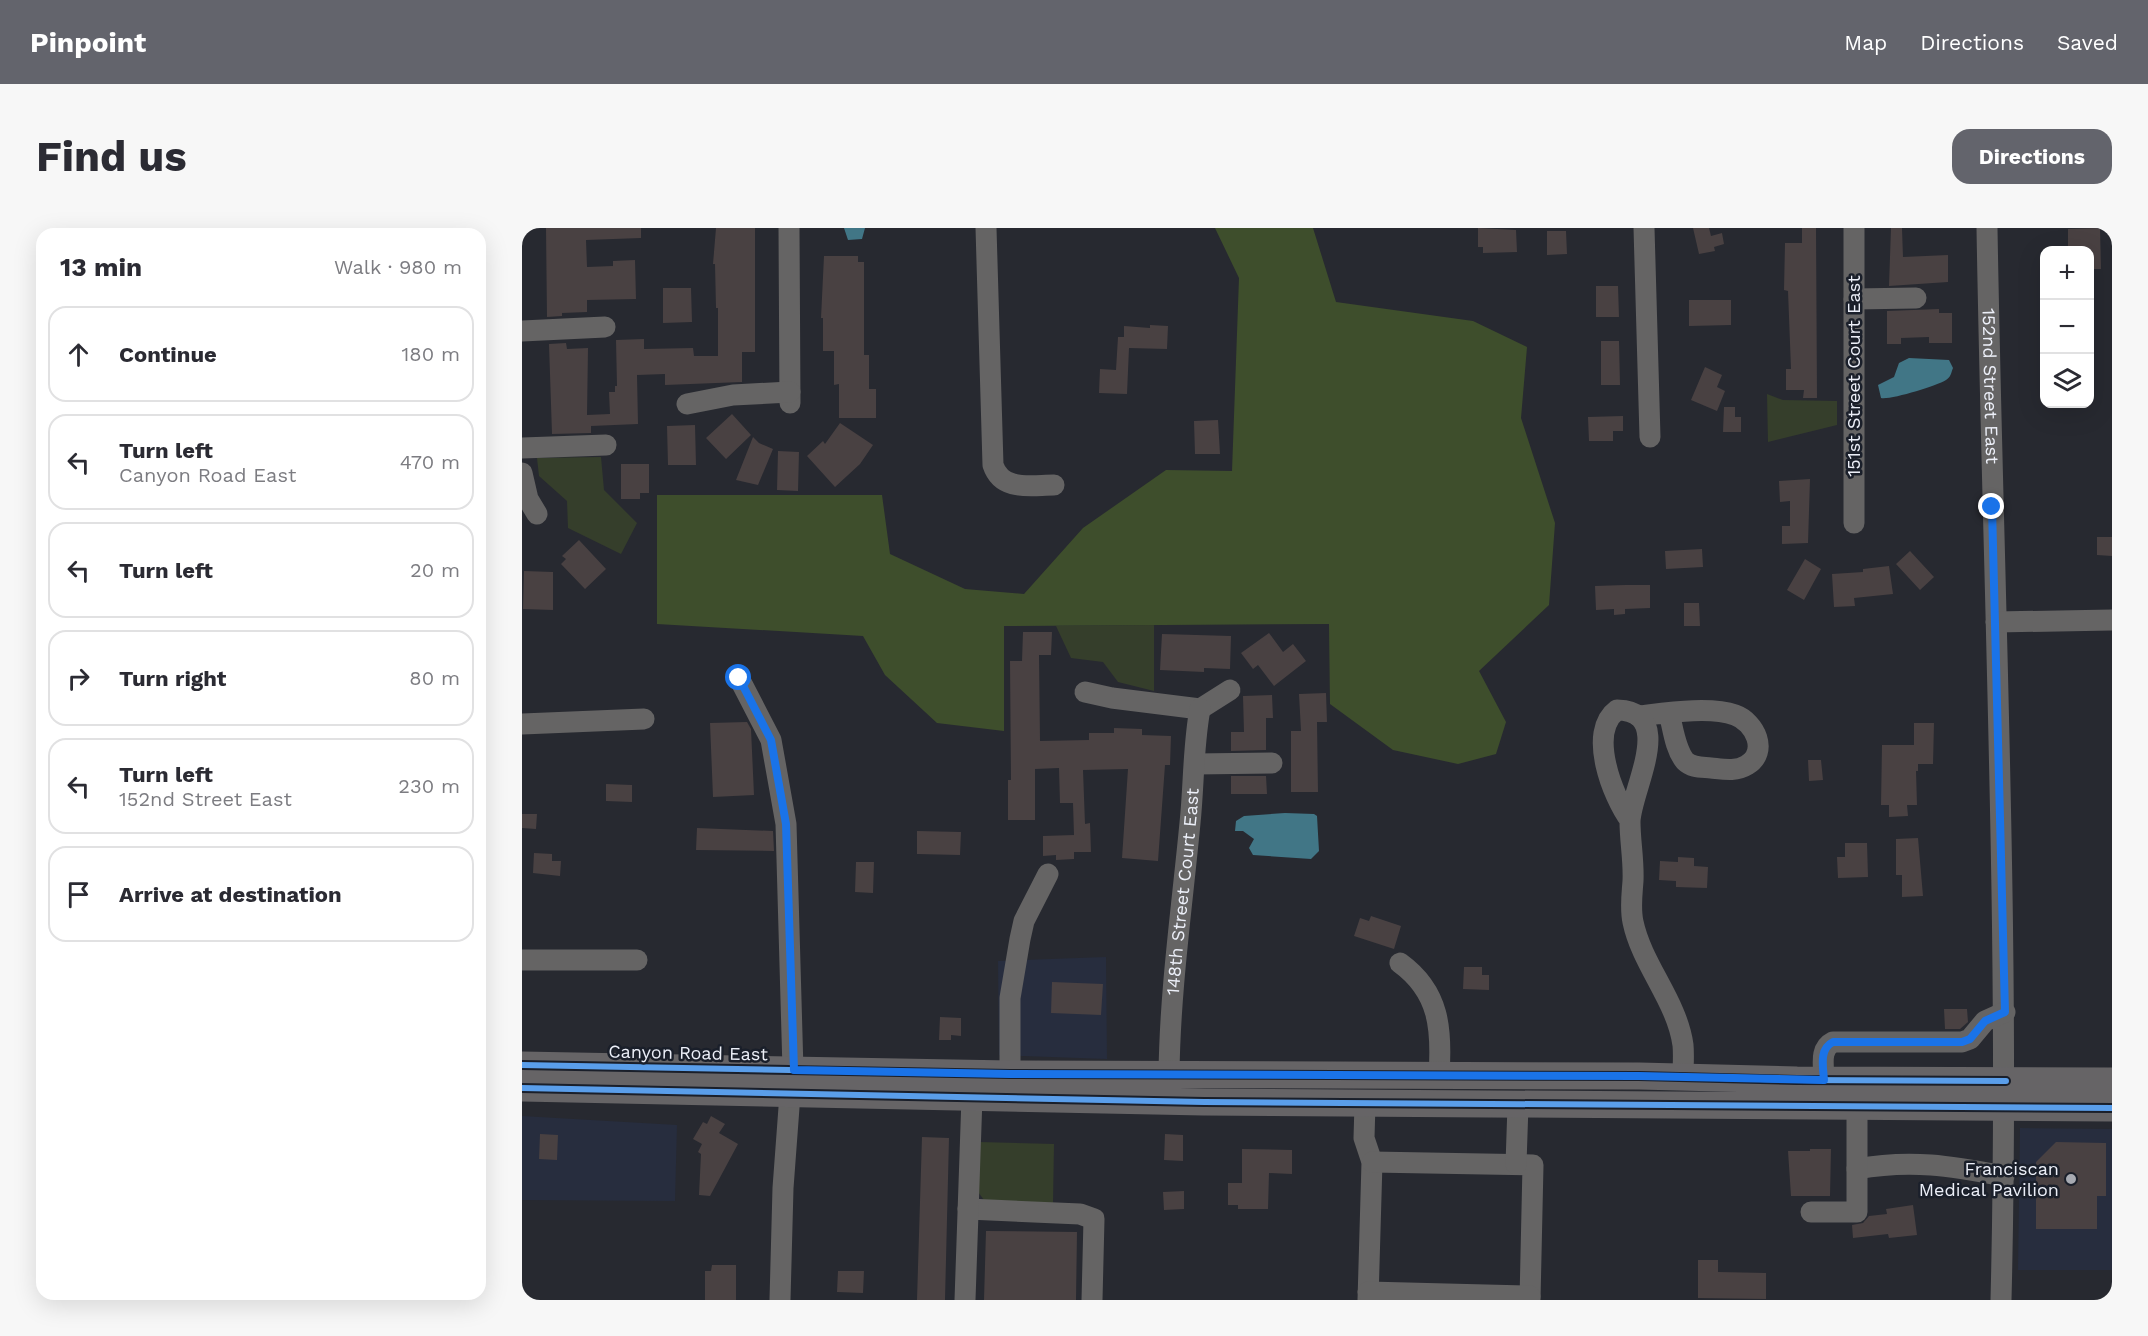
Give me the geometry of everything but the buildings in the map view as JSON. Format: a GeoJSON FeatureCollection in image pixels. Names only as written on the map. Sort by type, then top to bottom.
{"type":"FeatureCollection","features":[{"type":"Feature","properties":{"kind":"main road","name":"Canyon Road East"},"geometry":{"type":"LineString","coordinates":[[522,1065],[792,1082],[972,1097],[1365,1104],[1857,1107],[2006,1094],[2112,1081]]}},
{"type":"Feature","properties":{"kind":"main road","name":"Canyon Road East"},"geometry":{"type":"LineString","coordinates":[[522,1088],[1010,1074],[1683,1077],[1824,1080],[2006,1094],[2112,1108]]}},
{"type":"Feature","properties":{"kind":"main road"},"geometry":{"type":"LineString","coordinates":[[1204,1102],[1302,1086],[1306,1075]]}},
{"type":"Feature","properties":{"kind":"street"},"geometry":{"type":"LineString","coordinates":[[687,404],[733,395],[790,398],[789,228]]}},
{"type":"Feature","properties":{"kind":"street"},"geometry":{"type":"LineString","coordinates":[[986,228],[993,465],[1004,481],[1014,486],[1054,485]]}},
{"type":"Feature","properties":{"kind":"street"},"geometry":{"type":"LineString","coordinates":[[1644,228],[1650,437]]}},
{"type":"Feature","properties":{"kind":"street","name":"151st Street Court East"},"geometry":{"type":"LineString","coordinates":[[1854,228],[1854,523]]}},
{"type":"Feature","properties":{"kind":"street","name":"152nd Street East"},"geometry":{"type":"LineString","coordinates":[[1987,228],[2005,1012],[2006,1094],[2001,1300]]}},
{"type":"Feature","properties":{"kind":"street"},"geometry":{"type":"LineString","coordinates":[[1854,299],[1916,298]]}},
{"type":"Feature","properties":{"kind":"street"},"geometry":{"type":"LineString","coordinates":[[522,331],[605,327]]}},
{"type":"Feature","properties":{"kind":"street"},"geometry":{"type":"LineString","coordinates":[[522,448],[606,445]]}},
{"type":"Feature","properties":{"kind":"street"},"geometry":{"type":"LineString","coordinates":[[522,473],[528,499],[537,514]]}},
{"type":"Feature","properties":{"kind":"street"},"geometry":{"type":"LineString","coordinates":[[1996,622],[2112,620]]}},
{"type":"Feature","properties":{"kind":"street"},"geometry":{"type":"LineString","coordinates":[[739,678],[771,740],[786,824],[792,1082],[783,1188],[780,1300]]}},
{"type":"Feature","properties":{"kind":"street"},"geometry":{"type":"LineString","coordinates":[[1085,692],[1112,698],[1200,709],[1230,690]]}},
{"type":"Feature","properties":{"kind":"street","name":"148th Street Court East"},"geometry":{"type":"LineString","coordinates":[[1169,1074],[1170,1024],[1195,764],[1196,729],[1200,709]]}},
{"type":"Feature","properties":{"kind":"street"},"geometry":{"type":"LineString","coordinates":[[1630,820],[1617,803],[1609,783],[1605,759],[1605,732],[1617,710],[1626,710],[1639,716],[1669,713]]}},
{"type":"Feature","properties":{"kind":"street"},"geometry":{"type":"LineString","coordinates":[[1639,716],[1646,727],[1647,756],[1630,820],[1633,922],[1640,944],[1672,1010],[1683,1044],[1683,1077]]}},
{"type":"Feature","properties":{"kind":"street"},"geometry":{"type":"LineString","coordinates":[[522,724],[644,719]]}},
{"type":"Feature","properties":{"kind":"street"},"geometry":{"type":"LineString","coordinates":[[1195,764],[1272,763]]}},
{"type":"Feature","properties":{"kind":"street"},"geometry":{"type":"LineString","coordinates":[[1010,1074],[1010,998],[1024,921],[1048,874]]}},
{"type":"Feature","properties":{"kind":"street"},"geometry":{"type":"LineString","coordinates":[[522,960],[637,960]]}},
{"type":"Feature","properties":{"kind":"street"},"geometry":{"type":"LineString","coordinates":[[1400,963],[1419,976],[1429,995],[1438,1022],[1441,1044],[1439,1075]]}},
{"type":"Feature","properties":{"kind":"street"},"geometry":{"type":"LineString","coordinates":[[1824,1080],[1823,1052],[1826,1046],[1833,1042],[1962,1042],[1970,1039],[1985,1021],[2005,1012]]}},
{"type":"Feature","properties":{"kind":"street"},"geometry":{"type":"LineString","coordinates":[[965,1300],[972,1097]]}},
{"type":"Feature","properties":{"kind":"street"},"geometry":{"type":"LineString","coordinates":[[1365,1104],[1364,1138],[1372,1162],[1368,1296],[1530,1298],[1533,1165],[1372,1162]]}},
{"type":"Feature","properties":{"kind":"street"},"geometry":{"type":"LineString","coordinates":[[1516,1164],[1518,1105]]}},
{"type":"Feature","properties":{"kind":"street"},"geometry":{"type":"LineString","coordinates":[[1811,1212],[1857,1212],[1857,1107]]}},
{"type":"Feature","properties":{"kind":"street"},"geometry":{"type":"LineString","coordinates":[[1857,1169],[1891,1163],[1923,1163],[2004,1176]]}},
{"type":"Feature","properties":{"kind":"street"},"geometry":{"type":"LineString","coordinates":[[968,1209],[1080,1214],[1094,1220],[1092,1300]]}},
{"type":"Feature","properties":{"kind":"shaded area"},"geometry":{"type":"Polygon","coordinates":[[[844,228],[865,228],[862,239],[848,240],[844,228]]]}},
{"type":"Feature","properties":{"kind":"shaded area"},"geometry":{"type":"Polygon","coordinates":[[[1909,358],[1949,360],[1953,368],[1951,375],[1941,383],[1924,389],[1881,398],[1878,385],[1894,377],[1899,363],[1909,358]]]}},
{"type":"Feature","properties":{"kind":"shaded area"},"geometry":{"type":"Polygon","coordinates":[[[1285,813],[1317,816],[1319,851],[1311,859],[1253,855],[1249,848],[1254,839],[1243,831],[1235,831],[1236,821],[1244,816],[1285,813]]]}},
{"type":"Feature","properties":{"kind":"shaded area"},"geometry":{"type":"Polygon","coordinates":[[[1106,957],[1107,1059],[999,1055],[998,961],[1106,957]]]}},
{"type":"Feature","properties":{"kind":"shaded area"},"geometry":{"type":"Polygon","coordinates":[[[522,1116],[677,1125],[675,1201],[522,1200],[522,1116]]]}},
{"type":"Feature","properties":{"kind":"shaded area"},"geometry":{"type":"Polygon","coordinates":[[[2020,1128],[2112,1129],[2112,1270],[2018,1270],[2020,1128]]]}},
{"type":"Feature","properties":{"kind":"green space"},"geometry":{"type":"Polygon","coordinates":[[[1215,228],[1313,228],[1336,302],[1473,321],[1527,347],[1521,418],[1555,523],[1549,605],[1479,671],[1506,722],[1496,754],[1458,764],[1393,750],[1330,704],[1329,624],[1004,626],[1004,731],[937,723],[885,675],[863,636],[657,624],[657,495],[882,495],[890,554],[965,589],[1024,594],[1083,528],[1166,470],[1232,471],[1239,278],[1215,228]]]}},
{"type":"Feature","properties":{"kind":"green space"},"geometry":{"type":"Polygon","coordinates":[[[1767,394],[1783,400],[1837,401],[1837,425],[1768,442],[1767,394]]]}},
{"type":"Feature","properties":{"kind":"green space"},"geometry":{"type":"Polygon","coordinates":[[[601,457],[604,490],[637,523],[621,554],[568,528],[567,501],[539,476],[537,458],[601,457]]]}},
{"type":"Feature","properties":{"kind":"green space"},"geometry":{"type":"Polygon","coordinates":[[[1154,625],[1154,691],[1118,682],[1103,662],[1071,658],[1056,626],[1154,625]]]}},
{"type":"Feature","properties":{"kind":"green space"},"geometry":{"type":"Polygon","coordinates":[[[979,1142],[1054,1144],[1053,1203],[984,1200],[978,1192],[979,1142]]]}},
{"type":"Feature","properties":{"kind":"cycle path"},"geometry":{"type":"LineString","coordinates":[[522,1065],[1010,1074],[1639,1076],[1797,1080],[2006,1081]]}},
{"type":"Feature","properties":{"kind":"cycle path"},"geometry":{"type":"LineString","coordinates":[[522,1088],[1204,1102],[2112,1108]]}},
{"type":"Feature","properties":{"kind":"place","name":"Franciscan Medical Pavilion"},"geometry":{"type":"Point","coordinates":[2071,1179]}},
{"type":"Feature","properties":{"kind":"route"},"geometry":{"type":"LineString","coordinates":[[739,678],[771,740],[786,824],[794,1070],[1010,1074],[1639,1076],[1824,1080],[1823,1052],[1826,1046],[1833,1042],[1962,1042],[1970,1039],[1985,1021],[2005,1012],[1992,507]]}}]}
